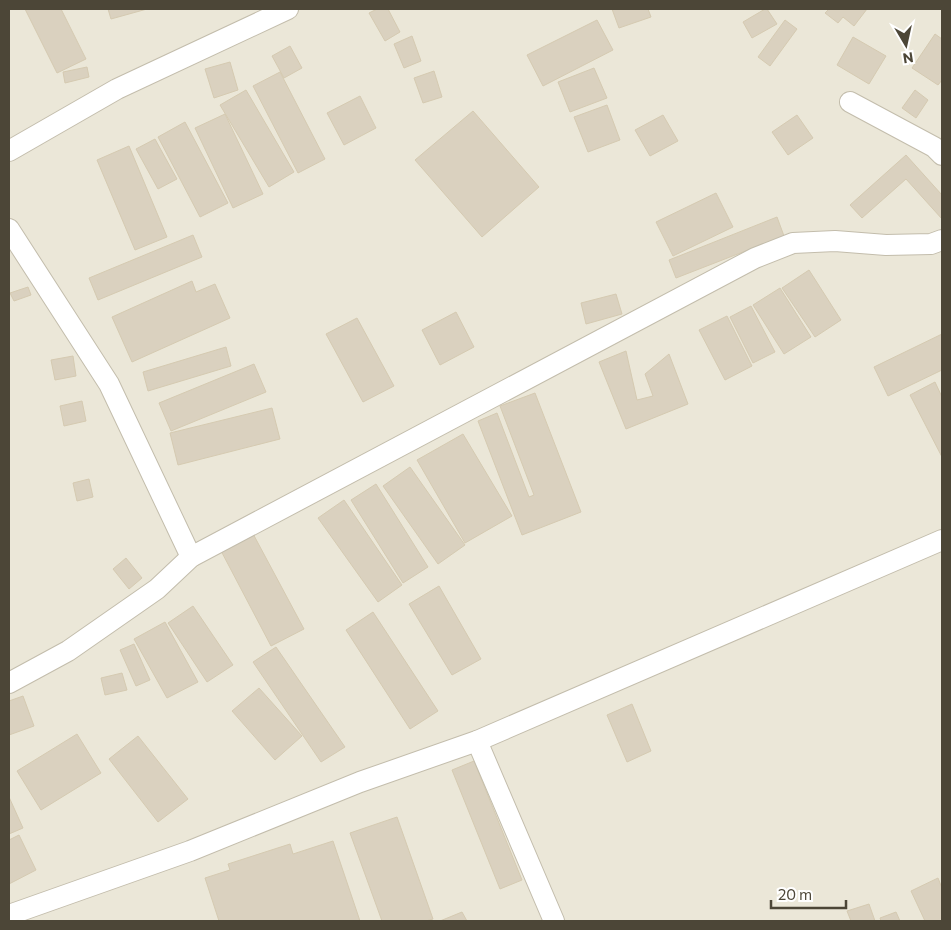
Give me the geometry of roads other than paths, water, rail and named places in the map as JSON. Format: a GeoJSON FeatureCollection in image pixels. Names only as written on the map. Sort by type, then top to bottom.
{"type":"FeatureCollection","features":[{"type":"Feature","properties":{"kind":"street"},"geometry":{"type":"LineString","coordinates":[[9,151],[117,89],[288,9]]}},
{"type":"Feature","properties":{"kind":"street"},"geometry":{"type":"LineString","coordinates":[[850,102],[934,147],[942,155]]}},
{"type":"Feature","properties":{"kind":"street"},"geometry":{"type":"LineString","coordinates":[[9,228],[109,384],[191,557]]}},
{"type":"Feature","properties":{"kind":"street"},"geometry":{"type":"LineString","coordinates":[[9,683],[68,651],[157,588],[191,557],[754,258],[793,243],[835,241],[886,245],[931,244],[942,240]]}},
{"type":"Feature","properties":{"kind":"street"},"geometry":{"type":"LineString","coordinates":[[9,914],[190,851],[360,782],[477,740],[942,540]]}},
{"type":"Feature","properties":{"kind":"street"},"geometry":{"type":"LineString","coordinates":[[477,740],[554,921]]}}]}
